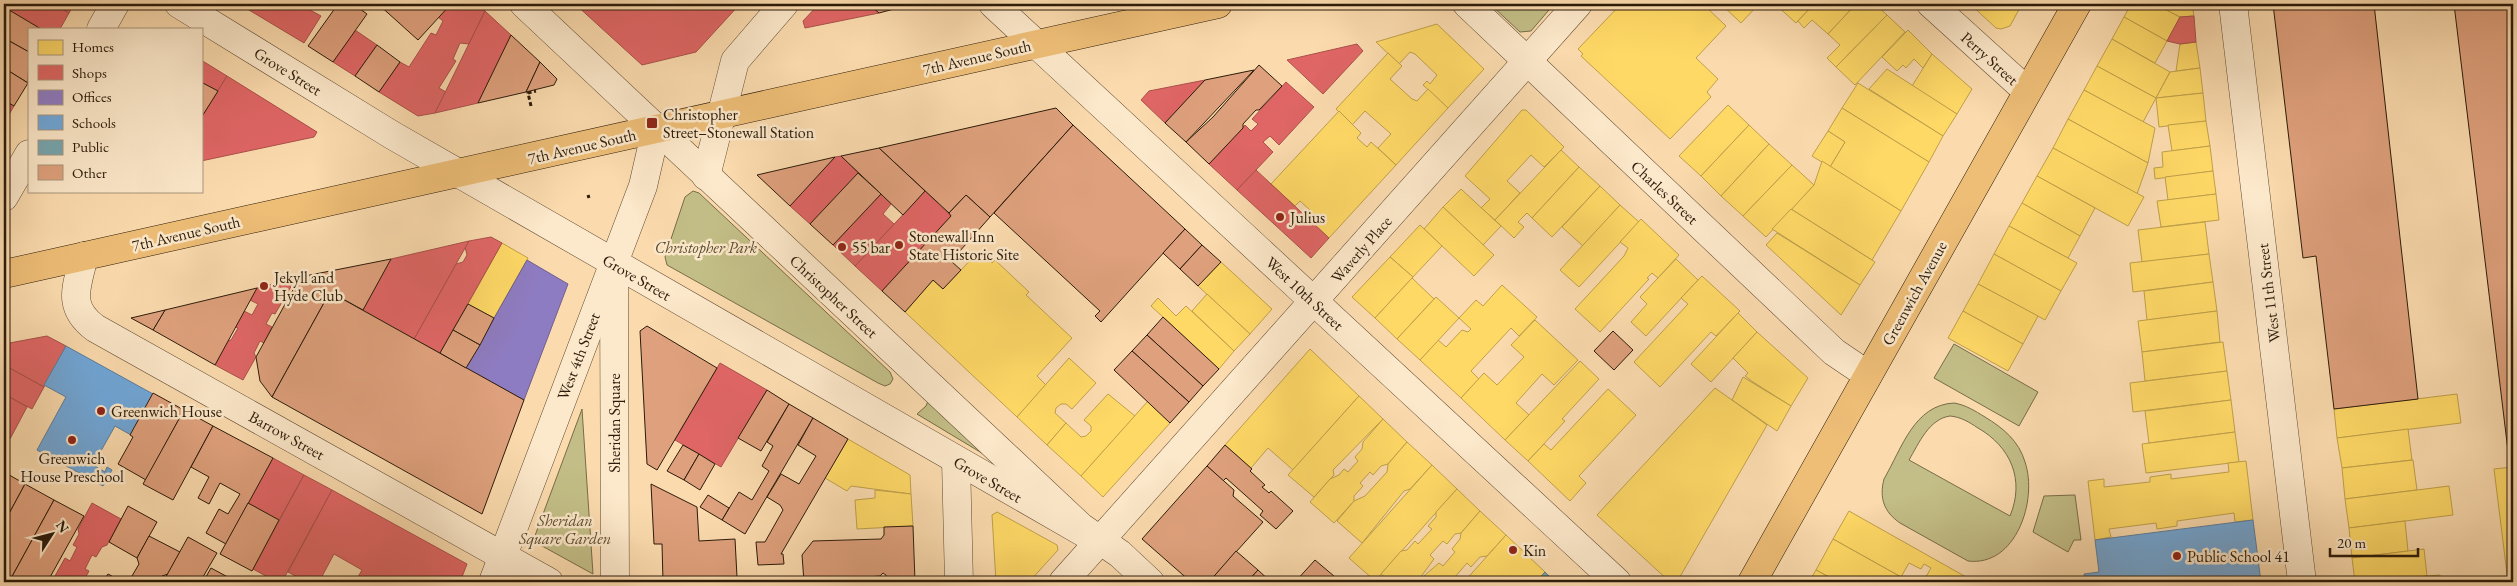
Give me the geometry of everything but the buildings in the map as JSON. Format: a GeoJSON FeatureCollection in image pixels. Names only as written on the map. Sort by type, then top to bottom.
{"type":"FeatureCollection","features":[{"type":"Feature","properties":{"kind":"main road","name":"7th Avenue South"},"geometry":{"type":"LineString","coordinates":[[4,274],[1218,4]]}},
{"type":"Feature","properties":{"kind":"main road","name":"Greenwich Avenue"},"geometry":{"type":"LineString","coordinates":[[1752,582],[2077,4]]}},
{"type":"Feature","properties":{"kind":"street"},"geometry":{"type":"LineString","coordinates":[[102,28],[115,4]]}},
{"type":"Feature","properties":{"kind":"street","name":"Grove Street"},"geometry":{"type":"LineString","coordinates":[[179,4],[457,173],[525,210],[956,461],[1100,542]]}},
{"type":"Feature","properties":{"kind":"street","name":"Christopher Street"},"geometry":{"type":"LineString","coordinates":[[524,4],[1100,542],[1120,554],[1150,582]]}},
{"type":"Feature","properties":{"kind":"street"},"geometry":{"type":"LineString","coordinates":[[706,176],[720,114],[735,61],[784,4]]}},
{"type":"Feature","properties":{"kind":"street","name":"West 10th Street"},"geometry":{"type":"LineString","coordinates":[[992,4],[1617,582]]}},
{"type":"Feature","properties":{"kind":"street","name":"Charles Street"},"geometry":{"type":"LineString","coordinates":[[1466,4],[1834,352],[1868,375]]}},
{"type":"Feature","properties":{"kind":"street","name":"Waverly Place"},"geometry":{"type":"LineString","coordinates":[[1063,582],[1578,4]]}},
{"type":"Feature","properties":{"kind":"street","name":"Perry Street"},"geometry":{"type":"LineString","coordinates":[[1931,4],[2027,91]]}},
{"type":"Feature","properties":{"kind":"street","name":"West 11th Street"},"geometry":{"type":"LineString","coordinates":[[2234,4],[2302,582]]}},
{"type":"Feature","properties":{"kind":"street","name":"West 4th Street"},"geometry":{"type":"LineString","coordinates":[[493,582],[644,186],[656,129]]}},
{"type":"Feature","properties":{"kind":"street"},"geometry":{"type":"LineString","coordinates":[[4,198],[28,156]]}},
{"type":"Feature","properties":{"kind":"street","name":"Barrow Street"},"geometry":{"type":"LineString","coordinates":[[84,256],[76,303],[82,318],[95,328],[549,582]]}},
{"type":"Feature","properties":{"kind":"street","name":"Sheridan Square"},"geometry":{"type":"LineString","coordinates":[[615,264],[615,582]]}},
{"type":"Feature","properties":{"kind":"street"},"geometry":{"type":"LineString","coordinates":[[956,461],[958,582]]}},
{"type":"Feature","properties":{"kind":"path"},"geometry":{"type":"LineString","coordinates":[[531,106],[528,93],[536,92]]}},
{"type":"Feature","properties":{"kind":"green space"},"geometry":{"type":"Polygon","coordinates":[[[1490,4],[1554,4],[1531,31],[1520,32],[1490,4]]]}},
{"type":"Feature","properties":{"kind":"green space","name":"Christopher Park"},"geometry":{"type":"Polygon","coordinates":[[[693,191],[699,193],[890,372],[893,379],[890,384],[885,386],[878,383],[667,265],[665,257],[685,197],[693,191]]]}},
{"type":"Feature","properties":{"kind":"green space"},"geometry":{"type":"Polygon","coordinates":[[[1954,344],[2038,392],[2019,426],[1934,378],[1954,344]]]}},
{"type":"Feature","properties":{"kind":"green space"},"geometry":{"type":"Polygon","coordinates":[[[928,401],[995,461],[917,414],[926,406],[928,401]]]}},
{"type":"Feature","properties":{"kind":"green space"},"geometry":{"type":"Polygon","coordinates":[[[1954,403],[1962,405],[1992,421],[2014,441],[2025,462],[2028,477],[2028,494],[2025,512],[2019,528],[2011,542],[1999,553],[1985,560],[1968,561],[1900,523],[1890,514],[1884,504],[1882,492],[1884,479],[1904,442],[1919,420],[1929,411],[1954,403]],[[1950,416],[1943,418],[1930,427],[1909,460],[2010,516],[2016,490],[2015,477],[2007,455],[1989,436],[1968,422],[1950,416]]]}},
{"type":"Feature","properties":{"kind":"green space","name":"Sheridan Square Garden"},"geometry":{"type":"Polygon","coordinates":[[[582,409],[593,574],[533,541],[582,409]]]}},
{"type":"Feature","properties":{"kind":"green space"},"geometry":{"type":"Polygon","coordinates":[[[2075,495],[2081,540],[2074,540],[2068,552],[2033,532],[2044,496],[2075,495]]]}},
{"type":"Feature","properties":{"kind":"place","name":"Christopher Street–Stonewall Station"},"geometry":{"type":"Point","coordinates":[652,123]}},
{"type":"Feature","properties":{"kind":"place","name":"Julius"},"geometry":{"type":"Point","coordinates":[1280,217]}},
{"type":"Feature","properties":{"kind":"place","name":"Stonewall Inn State Historic Site"},"geometry":{"type":"Point","coordinates":[899,245]}},
{"type":"Feature","properties":{"kind":"place","name":"55 bar"},"geometry":{"type":"Point","coordinates":[842,247]}},
{"type":"Feature","properties":{"kind":"place","name":"Jekyll and Hyde Club"},"geometry":{"type":"Point","coordinates":[264,286]}},
{"type":"Feature","properties":{"kind":"place","name":"Greenwich House"},"geometry":{"type":"Point","coordinates":[101,411]}},
{"type":"Feature","properties":{"kind":"place","name":"Greenwich House Preschool"},"geometry":{"type":"Point","coordinates":[72,440]}},
{"type":"Feature","properties":{"kind":"place","name":"Kin"},"geometry":{"type":"Point","coordinates":[1513,550]}},
{"type":"Feature","properties":{"kind":"place","name":"Public School 41"},"geometry":{"type":"Point","coordinates":[2177,556]}}]}
